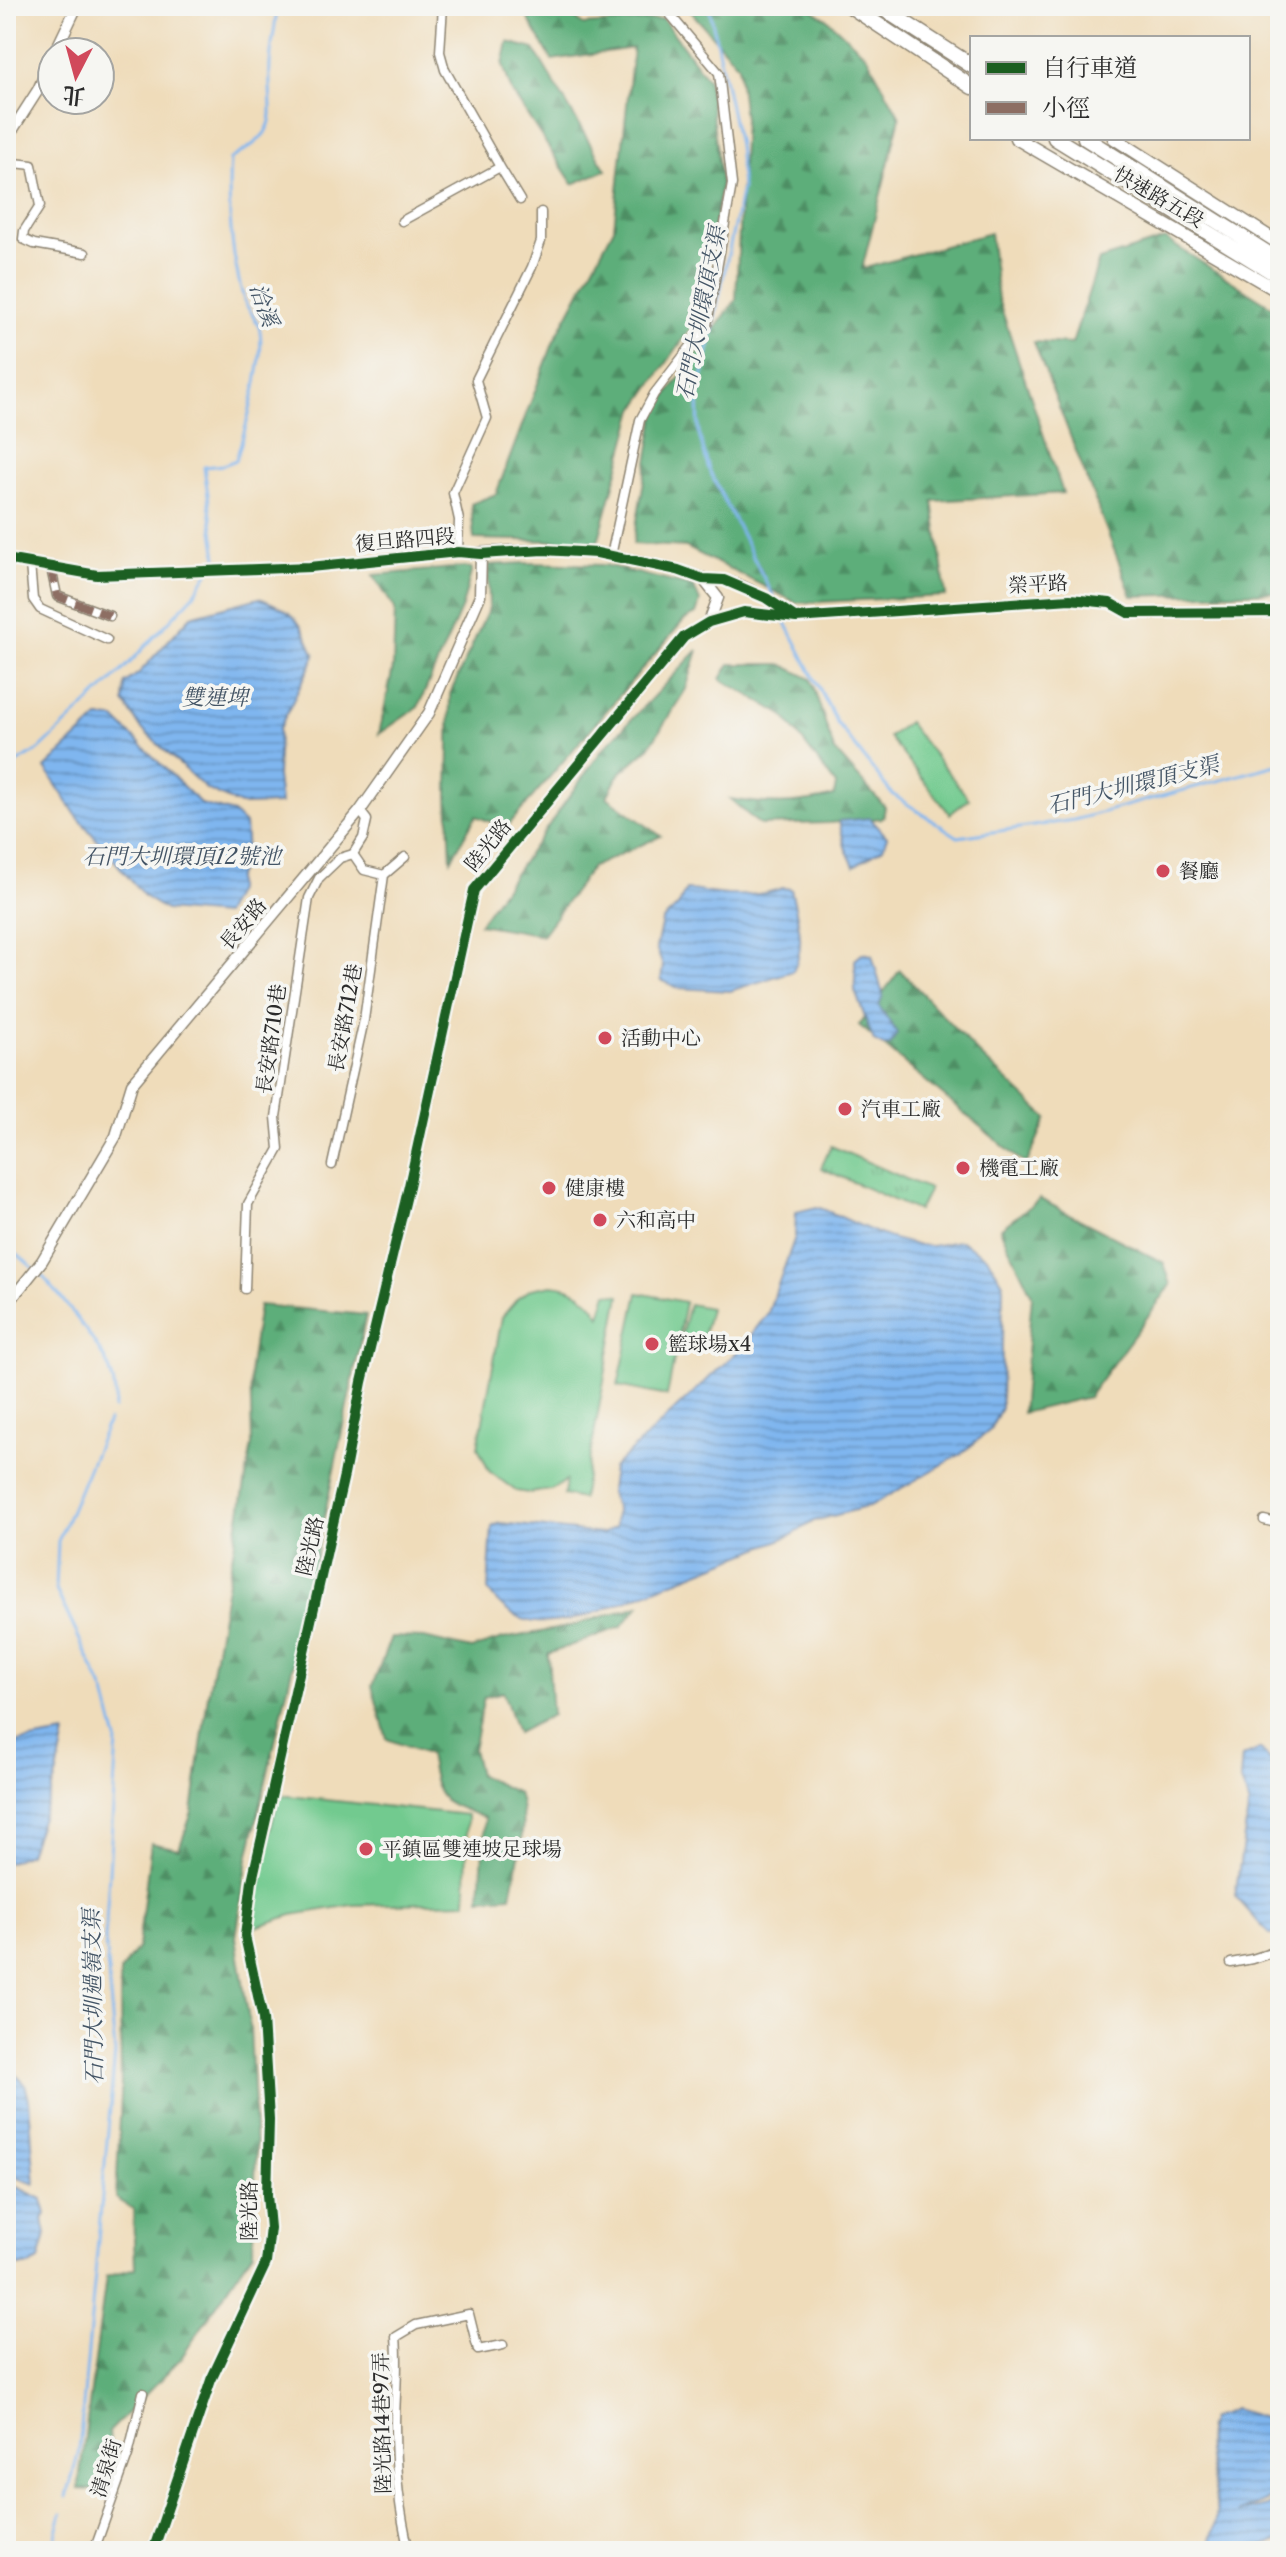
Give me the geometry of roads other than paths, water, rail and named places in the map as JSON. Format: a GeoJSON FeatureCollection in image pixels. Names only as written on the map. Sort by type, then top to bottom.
{"type":"FeatureCollection","features":[{"type":"Feature","properties":{"kind":"highway"},"geometry":{"type":"LineString","coordinates":[[840,6],[884,29]]}},
{"type":"Feature","properties":{"kind":"highway"},"geometry":{"type":"LineString","coordinates":[[850,6],[970,86]]}},
{"type":"Feature","properties":{"kind":"highway"},"geometry":{"type":"LineString","coordinates":[[881,6],[970,65]]}},
{"type":"Feature","properties":{"kind":"highway"},"geometry":{"type":"LineString","coordinates":[[1058,140],[1280,277]]}},
{"type":"Feature","properties":{"kind":"highway"},"geometry":{"type":"LineString","coordinates":[[1088,140],[1280,261]]}},
{"type":"Feature","properties":{"kind":"main road","name":"快速路五段"},"geometry":{"type":"LineString","coordinates":[[1019,140],[1280,292]]}},
{"type":"Feature","properties":{"kind":"main road","name":"快速路五段"},"geometry":{"type":"LineString","coordinates":[[1117,140],[1280,244]]}},
{"type":"Feature","properties":{"kind":"street"},"geometry":{"type":"LineString","coordinates":[[63,36],[77,6]]}},
{"type":"Feature","properties":{"kind":"street"},"geometry":{"type":"LineString","coordinates":[[443,6],[440,52],[445,70],[520,200]]}},
{"type":"Feature","properties":{"kind":"street"},"geometry":{"type":"LineString","coordinates":[[611,556],[640,420],[654,394],[707,325],[732,184],[719,73],[663,6]]}},
{"type":"Feature","properties":{"kind":"street"},"geometry":{"type":"LineString","coordinates":[[6,140],[36,93]]}},
{"type":"Feature","properties":{"kind":"street"},"geometry":{"type":"LineString","coordinates":[[6,162],[32,165],[40,206],[24,231],[23,239],[34,244],[85,253]]}},
{"type":"Feature","properties":{"kind":"street"},"geometry":{"type":"LineString","coordinates":[[402,221],[500,167]]}},
{"type":"Feature","properties":{"kind":"street"},"geometry":{"type":"LineString","coordinates":[[458,552],[459,520],[453,493],[487,418],[476,380],[532,267],[541,241],[541,212]]}},
{"type":"Feature","properties":{"kind":"street","name":"復旦路四段"},"geometry":{"type":"LineString","coordinates":[[6,559],[97,575],[310,567],[458,552],[481,554],[543,550],[611,556],[678,570],[703,579],[724,580],[766,598],[796,618]]}},
{"type":"Feature","properties":{"kind":"street","name":"長安路"},"geometry":{"type":"LineString","coordinates":[[6,1306],[42,1261],[116,1136],[132,1084],[360,811],[429,713],[480,596],[481,554]]}},
{"type":"Feature","properties":{"kind":"street"},"geometry":{"type":"LineString","coordinates":[[30,564],[33,599],[40,609],[107,640]]}},
{"type":"Feature","properties":{"kind":"street"},"geometry":{"type":"LineString","coordinates":[[51,568],[57,596],[110,616]]}},
{"type":"Feature","properties":{"kind":"street"},"geometry":{"type":"LineString","coordinates":[[703,579],[718,598],[709,622]]}},
{"type":"Feature","properties":{"kind":"street","name":"榮平路"},"geometry":{"type":"LineString","coordinates":[[709,622],[744,612],[796,618],[1070,599],[1110,603],[1128,613],[1280,612]]}},
{"type":"Feature","properties":{"kind":"street","name":"陸光路"},"geometry":{"type":"LineString","coordinates":[[153,2551],[211,2380],[266,2263],[270,2228],[267,2195],[269,2120],[263,2019],[245,1936],[252,1881],[474,890],[684,637],[709,622]]}},
{"type":"Feature","properties":{"kind":"street"},"geometry":{"type":"LineString","coordinates":[[360,811],[367,820],[363,838],[353,854],[364,870],[384,875],[405,857]]}},
{"type":"Feature","properties":{"kind":"street","name":"長安路710巷"},"geometry":{"type":"LineString","coordinates":[[245,1289],[248,1204],[279,1149],[276,1117],[309,898],[319,878],[340,858],[353,854]]}},
{"type":"Feature","properties":{"kind":"street","name":"長安路712巷"},"geometry":{"type":"LineString","coordinates":[[332,1165],[364,1020],[384,875]]}},
{"type":"Feature","properties":{"kind":"street"},"geometry":{"type":"LineString","coordinates":[[1264,1520],[1280,1524]]}},
{"type":"Feature","properties":{"kind":"street"},"geometry":{"type":"LineString","coordinates":[[1231,1963],[1280,1950]]}},
{"type":"Feature","properties":{"kind":"street","name":"陸光路14巷97弄"},"geometry":{"type":"LineString","coordinates":[[409,2551],[397,2479],[396,2337],[416,2325],[469,2314],[478,2350],[503,2345]]}},
{"type":"Feature","properties":{"kind":"street","name":"清泉街"},"geometry":{"type":"LineString","coordinates":[[94,2551],[128,2455],[143,2393]]}},
{"type":"Feature","properties":{"kind":"street"},"geometry":{"type":"LineString","coordinates":[[1118,2551],[1148,2551]]}},
{"type":"Feature","properties":{"kind":"water","name":"雙連埤"},"geometry":{"type":"Polygon","coordinates":[[[259,598],[281,607],[295,618],[315,656],[279,729],[277,776],[280,804],[240,805],[206,789],[141,728],[124,702],[125,683],[139,673],[191,616],[259,598]]]}},
{"type":"Feature","properties":{"kind":"water","name":"石門大圳環頂12號池"},"geometry":{"type":"Polygon","coordinates":[[[98,718],[115,719],[201,804],[233,813],[245,824],[247,854],[236,879],[236,890],[224,915],[166,910],[145,897],[76,815],[45,768],[98,718]]]}},
{"type":"Feature","properties":{"kind":"water"},"geometry":{"type":"Polygon","coordinates":[[[870,818],[887,837],[883,848],[854,866],[845,847],[839,821],[870,818]]]}},
{"type":"Feature","properties":{"kind":"water"},"geometry":{"type":"Polygon","coordinates":[[[791,889],[800,931],[799,951],[793,971],[730,991],[678,988],[661,980],[663,966],[656,948],[662,921],[678,906],[686,890],[743,895],[791,889]]]}},
{"type":"Feature","properties":{"kind":"water"},"geometry":{"type":"Polygon","coordinates":[[[863,953],[872,955],[883,995],[879,1006],[897,1033],[890,1045],[883,1046],[874,1041],[855,991],[855,960],[863,953]]]}},
{"type":"Feature","properties":{"kind":"water"},"geometry":{"type":"Polygon","coordinates":[[[817,1207],[900,1241],[930,1246],[961,1241],[988,1258],[1003,1283],[1001,1408],[990,1430],[961,1454],[870,1506],[814,1521],[792,1535],[592,1614],[561,1621],[534,1622],[510,1613],[488,1590],[492,1527],[500,1523],[602,1534],[615,1527],[616,1509],[610,1491],[613,1468],[739,1350],[768,1313],[795,1237],[796,1212],[817,1207]]]}},
{"type":"Feature","properties":{"kind":"water"},"geometry":{"type":"Polygon","coordinates":[[[65,1734],[57,1774],[29,1854],[6,1863],[6,1744],[65,1734]]]}},
{"type":"Feature","properties":{"kind":"water"},"geometry":{"type":"Polygon","coordinates":[[[1260,1749],[1280,1772],[1280,1935],[1269,1934],[1235,1896],[1249,1803],[1240,1779],[1242,1757],[1260,1749]]]}},
{"type":"Feature","properties":{"kind":"water"},"geometry":{"type":"Polygon","coordinates":[[[6,2065],[25,2084],[29,2100],[35,2184],[6,2174],[6,2065]]]}},
{"type":"Feature","properties":{"kind":"water"},"geometry":{"type":"Polygon","coordinates":[[[6,2182],[42,2199],[46,2234],[39,2261],[29,2266],[6,2266],[6,2182]]]}},
{"type":"Feature","properties":{"kind":"water"},"geometry":{"type":"Polygon","coordinates":[[[1234,2409],[1263,2418],[1280,2432],[1280,2488],[1274,2498],[1238,2513],[1279,2503],[1280,2539],[1252,2551],[1210,2551],[1216,2507],[1207,2455],[1207,2430],[1211,2418],[1234,2409]]]}},
{"type":"Feature","properties":{"kind":"waterway","name":"洽溪"},"geometry":{"type":"LineString","coordinates":[[217,558],[204,467],[236,460],[254,393],[261,339],[258,323],[244,300],[236,266],[230,212],[230,159],[260,139],[267,130],[277,6]]}},
{"type":"Feature","properties":{"kind":"waterway","name":"石門大圳環頂支渠"},"geometry":{"type":"LineString","coordinates":[[709,6],[738,145],[742,188],[698,398],[699,434],[709,470],[774,598]]}},
{"type":"Feature","properties":{"kind":"waterway","name":"洽溪"},"geometry":{"type":"LineString","coordinates":[[6,769],[39,750],[122,671],[193,596],[208,573]]}},
{"type":"Feature","properties":{"kind":"waterway","name":"石門大圳環頂支渠"},"geometry":{"type":"LineString","coordinates":[[784,619],[837,723],[892,794],[958,837],[1074,820],[1280,764]]}},
{"type":"Feature","properties":{"kind":"waterway","name":"石門大圳過嶺支渠"},"geometry":{"type":"LineString","coordinates":[[6,1244],[33,1268]]}},
{"type":"Feature","properties":{"kind":"waterway","name":"石門大圳過嶺支渠"},"geometry":{"type":"LineString","coordinates":[[39,1273],[99,1349],[114,1385],[114,1409]]}},
{"type":"Feature","properties":{"kind":"waterway","name":"石門大圳過嶺支渠"},"geometry":{"type":"LineString","coordinates":[[67,2497],[79,2450],[115,2053],[105,1939],[117,1740],[105,1693],[56,1590],[58,1541],[108,1421]]}},
{"type":"Feature","properties":{"kind":"waterway","name":"石門大圳過嶺支渠"},"geometry":{"type":"LineString","coordinates":[[52,2551],[62,2513]]}},
{"type":"Feature","properties":{"kind":"place","name":"餐廳"},"geometry":{"type":"Point","coordinates":[1163,871]}},
{"type":"Feature","properties":{"kind":"place","name":"活動中心"},"geometry":{"type":"Point","coordinates":[605,1038]}},
{"type":"Feature","properties":{"kind":"place","name":"汽車工廠"},"geometry":{"type":"Point","coordinates":[845,1109]}},
{"type":"Feature","properties":{"kind":"place","name":"機電工廠"},"geometry":{"type":"Point","coordinates":[963,1168]}},
{"type":"Feature","properties":{"kind":"place","name":"健康樓"},"geometry":{"type":"Point","coordinates":[549,1188]}},
{"type":"Feature","properties":{"kind":"place","name":"六和高中"},"geometry":{"type":"Point","coordinates":[600,1220]}},
{"type":"Feature","properties":{"kind":"place","name":"籃球場x4"},"geometry":{"type":"Point","coordinates":[652,1344]}},
{"type":"Feature","properties":{"kind":"place","name":"平鎮區雙連坡足球場"},"geometry":{"type":"Point","coordinates":[366,1849]}}]}
